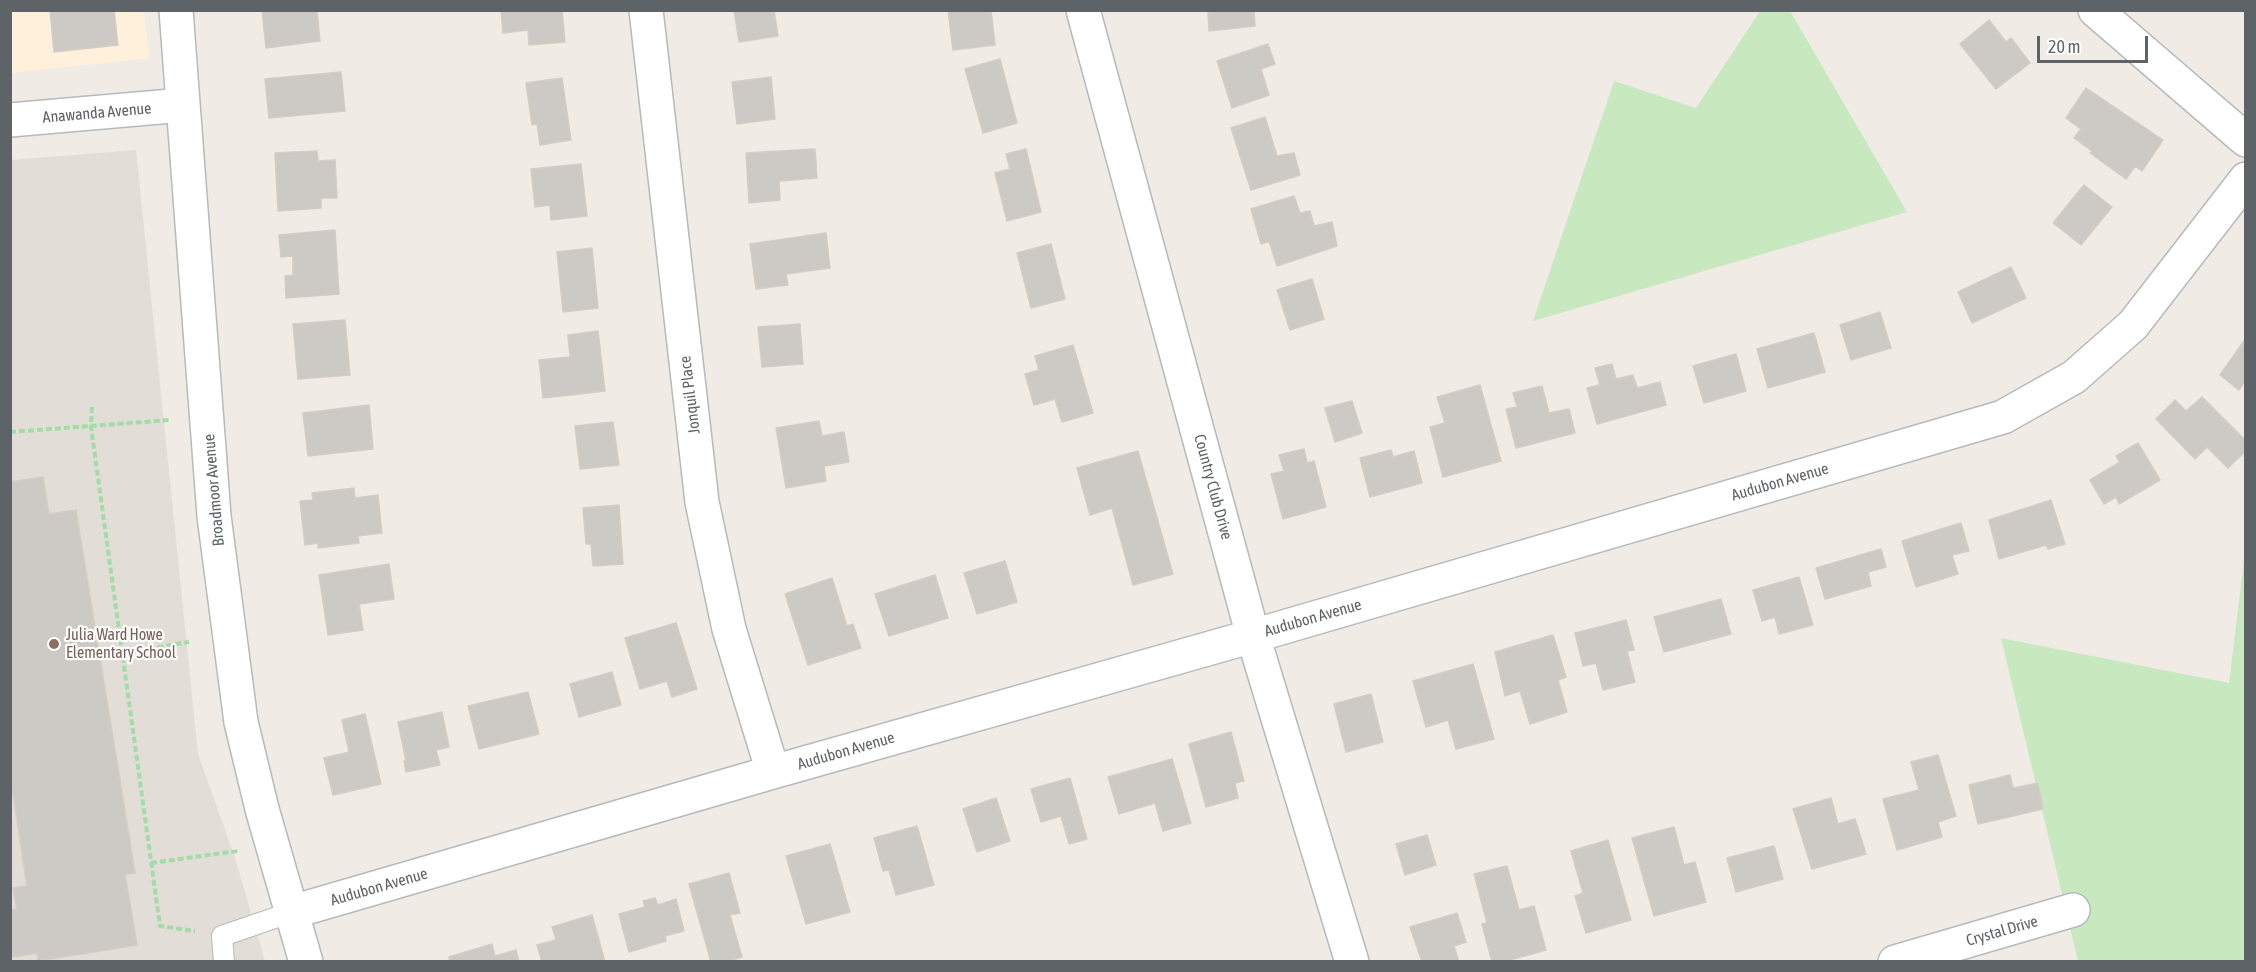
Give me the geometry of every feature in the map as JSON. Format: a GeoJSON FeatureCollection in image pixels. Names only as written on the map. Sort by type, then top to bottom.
{"type":"FeatureCollection","features":[{"type":"Feature","properties":{"kind":"street","name":"Broadmoor Avenue"},"geometry":{"type":"LineString","coordinates":[[176,10],[214,516],[241,722],[262,809],[306,962]]}},
{"type":"Feature","properties":{"kind":"street","name":"Jonquil Place"},"geometry":{"type":"LineString","coordinates":[[646,10],[702,502],[729,629],[773,772]]}},
{"type":"Feature","properties":{"kind":"street","name":"Country Club Drive"},"geometry":{"type":"LineString","coordinates":[[1083,10],[1253,636],[1352,962]]}},
{"type":"Feature","properties":{"kind":"street"},"geometry":{"type":"LineString","coordinates":[[2095,10],[2246,141]]}},
{"type":"Feature","properties":{"kind":"street","name":"Anawanda Avenue"},"geometry":{"type":"LineString","coordinates":[[10,120],[183,105]]}},
{"type":"Feature","properties":{"kind":"street","name":"Audubon Avenue"},"geometry":{"type":"LineString","coordinates":[[292,912],[1253,636],[2003,417],[2074,377],[2133,325],[2246,179]]}},
{"type":"Feature","properties":{"kind":"street","name":"Crystal Drive"},"geometry":{"type":"LineString","coordinates":[[1895,962],[2073,910]]}},
{"type":"Feature","properties":{"kind":"lane"},"geometry":{"type":"LineString","coordinates":[[224,962],[222,936],[292,912]]}},
{"type":"Feature","properties":{"kind":"path"},"geometry":{"type":"LineString","coordinates":[[92,407],[91,427],[160,926],[222,936]]}},
{"type":"Feature","properties":{"kind":"path"},"geometry":{"type":"LineString","coordinates":[[10,432],[170,420]]}},
{"type":"Feature","properties":{"kind":"path"},"geometry":{"type":"LineString","coordinates":[[122,653],[189,642]]}},
{"type":"Feature","properties":{"kind":"path"},"geometry":{"type":"LineString","coordinates":[[151,862],[245,850]]}},
{"type":"Feature","properties":{"kind":"shaded area"},"geometry":{"type":"Polygon","coordinates":[[[10,11],[144,11],[149,58],[11,73],[10,11]]]}},
{"type":"Feature","properties":{"kind":"shaded area"},"geometry":{"type":"Polygon","coordinates":[[[136,150],[198,754],[235,858],[265,961],[11,962],[11,160],[136,150]]]}},
{"type":"Feature","properties":{"kind":"green space"},"geometry":{"type":"Polygon","coordinates":[[[1760,11],[1790,11],[1907,212],[1533,321],[1614,81],[1696,108],[1760,11]]]}},
{"type":"Feature","properties":{"kind":"green space"},"geometry":{"type":"Polygon","coordinates":[[[2245,552],[2245,961],[2078,961],[2001,638],[2229,683],[2245,552]]]}},
{"type":"Feature","properties":{"kind":"building"},"geometry":{"type":"Polygon","coordinates":[[[50,10],[114,10],[118,45],[54,52],[50,10]]]}},
{"type":"Feature","properties":{"kind":"building"},"geometry":{"type":"Polygon","coordinates":[[[262,10],[317,10],[320,41],[266,48],[262,10]]]}},
{"type":"Feature","properties":{"kind":"building"},"geometry":{"type":"Polygon","coordinates":[[[501,10],[562,10],[565,42],[529,45],[528,30],[503,33],[501,10]]]}},
{"type":"Feature","properties":{"kind":"building"},"geometry":{"type":"Polygon","coordinates":[[[734,10],[774,10],[778,36],[739,42],[734,10]]]}},
{"type":"Feature","properties":{"kind":"building"},"geometry":{"type":"Polygon","coordinates":[[[948,10],[991,10],[995,45],[953,50],[948,10]]]}},
{"type":"Feature","properties":{"kind":"building"},"geometry":{"type":"Polygon","coordinates":[[[1208,10],[1254,10],[1255,26],[1209,31],[1208,10]]]}},
{"type":"Feature","properties":{"kind":"building"},"geometry":{"type":"Polygon","coordinates":[[[1989,20],[2006,42],[2011,38],[2030,63],[1996,89],[1960,44],[1989,20]]]}},
{"type":"Feature","properties":{"kind":"building"},"geometry":{"type":"Polygon","coordinates":[[[1268,44],[1275,64],[1261,69],[1269,95],[1232,108],[1217,61],[1268,44]]]}},
{"type":"Feature","properties":{"kind":"building"},"geometry":{"type":"Polygon","coordinates":[[[1000,59],[1017,123],[983,133],[965,69],[1000,59]]]}},
{"type":"Feature","properties":{"kind":"building"},"geometry":{"type":"Polygon","coordinates":[[[341,72],[345,111],[269,118],[265,79],[341,72]]]}},
{"type":"Feature","properties":{"kind":"building"},"geometry":{"type":"Polygon","coordinates":[[[771,77],[775,119],[737,124],[732,82],[771,77]]]}},
{"type":"Feature","properties":{"kind":"building"},"geometry":{"type":"Polygon","coordinates":[[[562,78],[571,140],[540,145],[537,124],[532,125],[526,83],[562,78]]]}},
{"type":"Feature","properties":{"kind":"building"},"geometry":{"type":"Polygon","coordinates":[[[2086,88],[2163,140],[2142,171],[2135,166],[2126,179],[2090,153],[2092,151],[2074,138],[2081,129],[2066,118],[2086,88]]]}},
{"type":"Feature","properties":{"kind":"building"},"geometry":{"type":"Polygon","coordinates":[[[1265,117],[1277,156],[1294,153],[1300,175],[1251,190],[1231,128],[1265,117]]]}},
{"type":"Feature","properties":{"kind":"building"},"geometry":{"type":"Polygon","coordinates":[[[815,149],[817,178],[779,181],[780,200],[749,203],[746,153],[815,149]]]}},
{"type":"Feature","properties":{"kind":"building"},"geometry":{"type":"Polygon","coordinates":[[[1026,149],[1041,212],[1007,221],[995,173],[1010,169],[1006,154],[1026,149]]]}},
{"type":"Feature","properties":{"kind":"building"},"geometry":{"type":"Polygon","coordinates":[[[317,151],[318,161],[335,160],[337,198],[321,198],[321,208],[278,211],[275,153],[317,151]]]}},
{"type":"Feature","properties":{"kind":"building"},"geometry":{"type":"Polygon","coordinates":[[[581,164],[587,216],[551,220],[550,205],[535,207],[531,169],[581,164]]]}},
{"type":"Feature","properties":{"kind":"building"},"geometry":{"type":"Polygon","coordinates":[[[2084,185],[2112,207],[2081,245],[2053,223],[2084,185]]]}},
{"type":"Feature","properties":{"kind":"building"},"geometry":{"type":"Polygon","coordinates":[[[1294,196],[1300,213],[1310,211],[1314,226],[1332,222],[1337,246],[1277,266],[1269,241],[1261,244],[1251,209],[1294,196]]]}},
{"type":"Feature","properties":{"kind":"building"},"geometry":{"type":"Polygon","coordinates":[[[335,230],[339,294],[286,298],[285,276],[293,275],[293,256],[281,257],[279,235],[335,230]]]}},
{"type":"Feature","properties":{"kind":"building"},"geometry":{"type":"Polygon","coordinates":[[[826,233],[830,268],[786,274],[788,285],[756,289],[750,244],[826,233]]]}},
{"type":"Feature","properties":{"kind":"building"},"geometry":{"type":"Polygon","coordinates":[[[1051,244],[1065,299],[1031,308],[1017,253],[1051,244]]]}},
{"type":"Feature","properties":{"kind":"building"},"geometry":{"type":"Polygon","coordinates":[[[592,248],[598,308],[563,312],[557,252],[592,248]]]}},
{"type":"Feature","properties":{"kind":"building"},"geometry":{"type":"Polygon","coordinates":[[[2011,267],[2026,298],[1972,323],[1958,292],[2011,267]]]}},
{"type":"Feature","properties":{"kind":"building"},"geometry":{"type":"Polygon","coordinates":[[[1312,279],[1324,319],[1290,330],[1277,290],[1312,279]]]}},
{"type":"Feature","properties":{"kind":"building"},"geometry":{"type":"Polygon","coordinates":[[[1880,312],[1891,348],[1851,360],[1840,325],[1880,312]]]}},
{"type":"Feature","properties":{"kind":"building"},"geometry":{"type":"Polygon","coordinates":[[[345,320],[350,375],[298,379],[293,324],[345,320]]]}},
{"type":"Feature","properties":{"kind":"building"},"geometry":{"type":"Polygon","coordinates":[[[800,324],[803,364],[762,367],[758,327],[800,324]]]}},
{"type":"Feature","properties":{"kind":"building"},"geometry":{"type":"Polygon","coordinates":[[[598,331],[605,391],[543,398],[539,360],[570,357],[568,335],[598,331]]]}},
{"type":"Feature","properties":{"kind":"building"},"geometry":{"type":"Polygon","coordinates":[[[1814,333],[1825,372],[1768,388],[1757,349],[1814,333]]]}},
{"type":"Feature","properties":{"kind":"building"},"geometry":{"type":"Polygon","coordinates":[[[2246,338],[2246,379],[2239,390],[2220,375],[2246,338]]]}},
{"type":"Feature","properties":{"kind":"building"},"geometry":{"type":"Polygon","coordinates":[[[1073,345],[1093,413],[1062,422],[1055,399],[1034,405],[1025,374],[1039,370],[1035,356],[1073,345]]]}},
{"type":"Feature","properties":{"kind":"building"},"geometry":{"type":"Polygon","coordinates":[[[1736,354],[1746,391],[1704,403],[1693,366],[1736,354]]]}},
{"type":"Feature","properties":{"kind":"building"},"geometry":{"type":"Polygon","coordinates":[[[1612,364],[1616,379],[1633,375],[1637,388],[1660,382],[1666,405],[1597,424],[1587,388],[1600,385],[1595,368],[1612,364]]]}},
{"type":"Feature","properties":{"kind":"building"},"geometry":{"type":"Polygon","coordinates":[[[1480,385],[1501,461],[1443,477],[1430,427],[1445,423],[1437,397],[1480,385]]]}},
{"type":"Feature","properties":{"kind":"building"},"geometry":{"type":"Polygon","coordinates":[[[1542,386],[1549,413],[1569,409],[1575,433],[1516,448],[1506,409],[1517,407],[1513,393],[1542,386]]]}},
{"type":"Feature","properties":{"kind":"building"},"geometry":{"type":"Polygon","coordinates":[[[2202,397],[2246,441],[2246,451],[2228,468],[2207,447],[2195,459],[2156,419],[2175,400],[2186,411],[2202,397]]]}},
{"type":"Feature","properties":{"kind":"building"},"geometry":{"type":"Polygon","coordinates":[[[1352,401],[1362,433],[1335,442],[1325,408],[1352,401]]]}},
{"type":"Feature","properties":{"kind":"building"},"geometry":{"type":"Polygon","coordinates":[[[369,405],[373,449],[308,456],[303,413],[369,405]]]}},
{"type":"Feature","properties":{"kind":"building"},"geometry":{"type":"Polygon","coordinates":[[[819,421],[822,436],[844,432],[849,462],[824,466],[826,481],[786,488],[776,428],[819,421]]]}},
{"type":"Feature","properties":{"kind":"building"},"geometry":{"type":"Polygon","coordinates":[[[613,422],[619,465],[580,469],[575,426],[613,422]]]}},
{"type":"Feature","properties":{"kind":"building"},"geometry":{"type":"Polygon","coordinates":[[[2138,443],[2160,480],[2119,504],[2116,497],[2104,504],[2090,480],[2120,462],[2116,456],[2138,443]]]}},
{"type":"Feature","properties":{"kind":"building"},"geometry":{"type":"Polygon","coordinates":[[[1304,449],[1307,463],[1314,461],[1326,507],[1283,519],[1271,474],[1284,471],[1279,455],[1304,449]]]}},
{"type":"Feature","properties":{"kind":"building"},"geometry":{"type":"Polygon","coordinates":[[[1391,450],[1393,457],[1414,451],[1422,483],[1370,497],[1360,458],[1391,450]]]}},
{"type":"Feature","properties":{"kind":"building"},"geometry":{"type":"Polygon","coordinates":[[[1138,451],[1173,574],[1133,585],[1112,508],[1090,515],[1077,468],[1138,451]]]}},
{"type":"Feature","properties":{"kind":"building","name":"Julia Ward Howe Elementary School"},"geometry":{"type":"Polygon","coordinates":[[[43,477],[49,514],[76,510],[135,873],[125,874],[137,945],[38,961],[37,953],[12,957],[10,946],[10,910],[17,909],[13,888],[27,886],[10,775],[10,482],[43,477]]]}},
{"type":"Feature","properties":{"kind":"building"},"geometry":{"type":"Polygon","coordinates":[[[354,488],[355,498],[378,495],[382,533],[358,536],[359,543],[318,548],[318,543],[305,545],[300,501],[313,500],[312,493],[354,488]]]}},
{"type":"Feature","properties":{"kind":"building"},"geometry":{"type":"Polygon","coordinates":[[[2051,500],[2065,544],[2048,549],[2046,545],[1999,559],[1989,520],[2051,500]]]}},
{"type":"Feature","properties":{"kind":"building"},"geometry":{"type":"Polygon","coordinates":[[[619,505],[623,564],[593,566],[591,544],[586,544],[583,508],[619,505]]]}},
{"type":"Feature","properties":{"kind":"building"},"geometry":{"type":"Polygon","coordinates":[[[1961,523],[1969,551],[1952,555],[1958,574],[1916,587],[1902,541],[1961,523]]]}},
{"type":"Feature","properties":{"kind":"building"},"geometry":{"type":"Polygon","coordinates":[[[1881,549],[1886,567],[1868,572],[1871,586],[1825,599],[1816,568],[1881,549]]]}},
{"type":"Feature","properties":{"kind":"building"},"geometry":{"type":"Polygon","coordinates":[[[1005,561],[1017,602],[977,614],[964,573],[1005,561]]]}},
{"type":"Feature","properties":{"kind":"building"},"geometry":{"type":"Polygon","coordinates":[[[389,564],[394,599],[359,604],[363,630],[328,635],[319,575],[389,564]]]}},
{"type":"Feature","properties":{"kind":"building"},"geometry":{"type":"Polygon","coordinates":[[[935,575],[948,618],[889,636],[875,594],[935,575]]]}},
{"type":"Feature","properties":{"kind":"building"},"geometry":{"type":"Polygon","coordinates":[[[1799,577],[1813,625],[1779,634],[1775,617],[1762,621],[1753,590],[1799,577]]]}},
{"type":"Feature","properties":{"kind":"building"},"geometry":{"type":"Polygon","coordinates":[[[832,578],[847,626],[853,624],[861,648],[808,665],[785,594],[832,578]]]}},
{"type":"Feature","properties":{"kind":"building"},"geometry":{"type":"Polygon","coordinates":[[[1721,599],[1731,634],[1664,652],[1654,617],[1721,599]]]}},
{"type":"Feature","properties":{"kind":"building"},"geometry":{"type":"Polygon","coordinates":[[[1626,620],[1634,650],[1627,651],[1635,682],[1603,690],[1596,663],[1583,666],[1575,633],[1626,620]]]}},
{"type":"Feature","properties":{"kind":"building"},"geometry":{"type":"Polygon","coordinates":[[[676,623],[697,689],[672,697],[667,681],[640,689],[625,638],[676,623]]]}},
{"type":"Feature","properties":{"kind":"building"},"geometry":{"type":"Polygon","coordinates":[[[1553,635],[1566,677],[1558,680],[1567,712],[1530,724],[1520,691],[1505,696],[1495,652],[1553,635]]]}},
{"type":"Feature","properties":{"kind":"building"},"geometry":{"type":"Polygon","coordinates":[[[1473,664],[1494,739],[1456,749],[1448,720],[1426,727],[1413,681],[1473,664]]]}},
{"type":"Feature","properties":{"kind":"building"},"geometry":{"type":"Polygon","coordinates":[[[612,672],[621,705],[579,717],[570,684],[612,672]]]}},
{"type":"Feature","properties":{"kind":"building"},"geometry":{"type":"Polygon","coordinates":[[[528,692],[539,734],[479,749],[468,706],[528,692]]]}},
{"type":"Feature","properties":{"kind":"building"},"geometry":{"type":"Polygon","coordinates":[[[1371,694],[1383,742],[1346,752],[1334,704],[1371,694]]]}},
{"type":"Feature","properties":{"kind":"building"},"geometry":{"type":"Polygon","coordinates":[[[442,712],[449,747],[436,750],[440,765],[406,772],[398,722],[442,712]]]}},
{"type":"Feature","properties":{"kind":"building"},"geometry":{"type":"Polygon","coordinates":[[[365,714],[381,784],[333,795],[324,758],[349,752],[342,720],[365,714]]]}},
{"type":"Feature","properties":{"kind":"building"},"geometry":{"type":"Polygon","coordinates":[[[1231,732],[1244,781],[1235,783],[1238,798],[1206,807],[1189,744],[1231,732]]]}},
{"type":"Feature","properties":{"kind":"building"},"geometry":{"type":"Polygon","coordinates":[[[1938,755],[1956,816],[1938,822],[1942,837],[1897,850],[1883,799],[1919,790],[1911,762],[1938,755]]]}},
{"type":"Feature","properties":{"kind":"building"},"geometry":{"type":"Polygon","coordinates":[[[1172,759],[1191,823],[1163,831],[1155,803],[1119,814],[1108,777],[1172,759]]]}},
{"type":"Feature","properties":{"kind":"building"},"geometry":{"type":"Polygon","coordinates":[[[2010,775],[2013,788],[2038,783],[2043,809],[1978,824],[1969,785],[2010,775]]]}},
{"type":"Feature","properties":{"kind":"building"},"geometry":{"type":"Polygon","coordinates":[[[1070,778],[1087,839],[1069,844],[1061,816],[1041,822],[1031,789],[1070,778]]]}},
{"type":"Feature","properties":{"kind":"building"},"geometry":{"type":"Polygon","coordinates":[[[996,798],[1010,841],[977,852],[963,809],[996,798]]]}},
{"type":"Feature","properties":{"kind":"building"},"geometry":{"type":"Polygon","coordinates":[[[1831,798],[1838,824],[1855,819],[1866,854],[1812,869],[1793,809],[1831,798]]]}},
{"type":"Feature","properties":{"kind":"building"},"geometry":{"type":"Polygon","coordinates":[[[917,826],[934,885],[896,895],[889,870],[883,871],[874,838],[917,826]]]}},
{"type":"Feature","properties":{"kind":"building"},"geometry":{"type":"Polygon","coordinates":[[[1674,827],[1684,865],[1695,862],[1706,902],[1654,916],[1632,838],[1674,827]]]}},
{"type":"Feature","properties":{"kind":"building"},"geometry":{"type":"Polygon","coordinates":[[[1427,835],[1436,865],[1405,875],[1396,844],[1427,835]]]}},
{"type":"Feature","properties":{"kind":"building"},"geometry":{"type":"Polygon","coordinates":[[[1608,840],[1631,920],[1586,933],[1575,896],[1583,893],[1571,851],[1608,840]]]}},
{"type":"Feature","properties":{"kind":"building"},"geometry":{"type":"Polygon","coordinates":[[[830,844],[850,912],[806,924],[786,856],[830,844]]]}},
{"type":"Feature","properties":{"kind":"building"},"geometry":{"type":"Polygon","coordinates":[[[1774,846],[1783,879],[1736,892],[1727,858],[1774,846]]]}},
{"type":"Feature","properties":{"kind":"building"},"geometry":{"type":"Polygon","coordinates":[[[1507,866],[1519,910],[1534,906],[1546,950],[1503,962],[1492,962],[1482,924],[1487,923],[1474,874],[1507,866]]]}},
{"type":"Feature","properties":{"kind":"building"},"geometry":{"type":"Polygon","coordinates":[[[729,873],[740,913],[730,915],[742,957],[726,962],[711,962],[689,884],[729,873]]]}},
{"type":"Feature","properties":{"kind":"building"},"geometry":{"type":"Polygon","coordinates":[[[655,898],[658,905],[676,899],[684,931],[665,936],[666,941],[629,952],[619,914],[645,907],[643,901],[655,898]]]}},
{"type":"Feature","properties":{"kind":"building"},"geometry":{"type":"Polygon","coordinates":[[[1457,913],[1466,942],[1454,946],[1459,962],[1422,962],[1410,927],[1457,913]]]}},
{"type":"Feature","properties":{"kind":"building"},"geometry":{"type":"Polygon","coordinates":[[[592,915],[605,962],[542,962],[537,945],[556,940],[552,927],[592,915]]]}},
{"type":"Feature","properties":{"kind":"building"},"geometry":{"type":"Polygon","coordinates":[[[492,944],[495,956],[516,950],[519,962],[450,962],[449,957],[492,944]]]}},
{"type":"Feature","properties":{"kind":"place","name":"Julia Ward Howe Elementary School"},"geometry":{"type":"Point","coordinates":[54,644]}}]}
